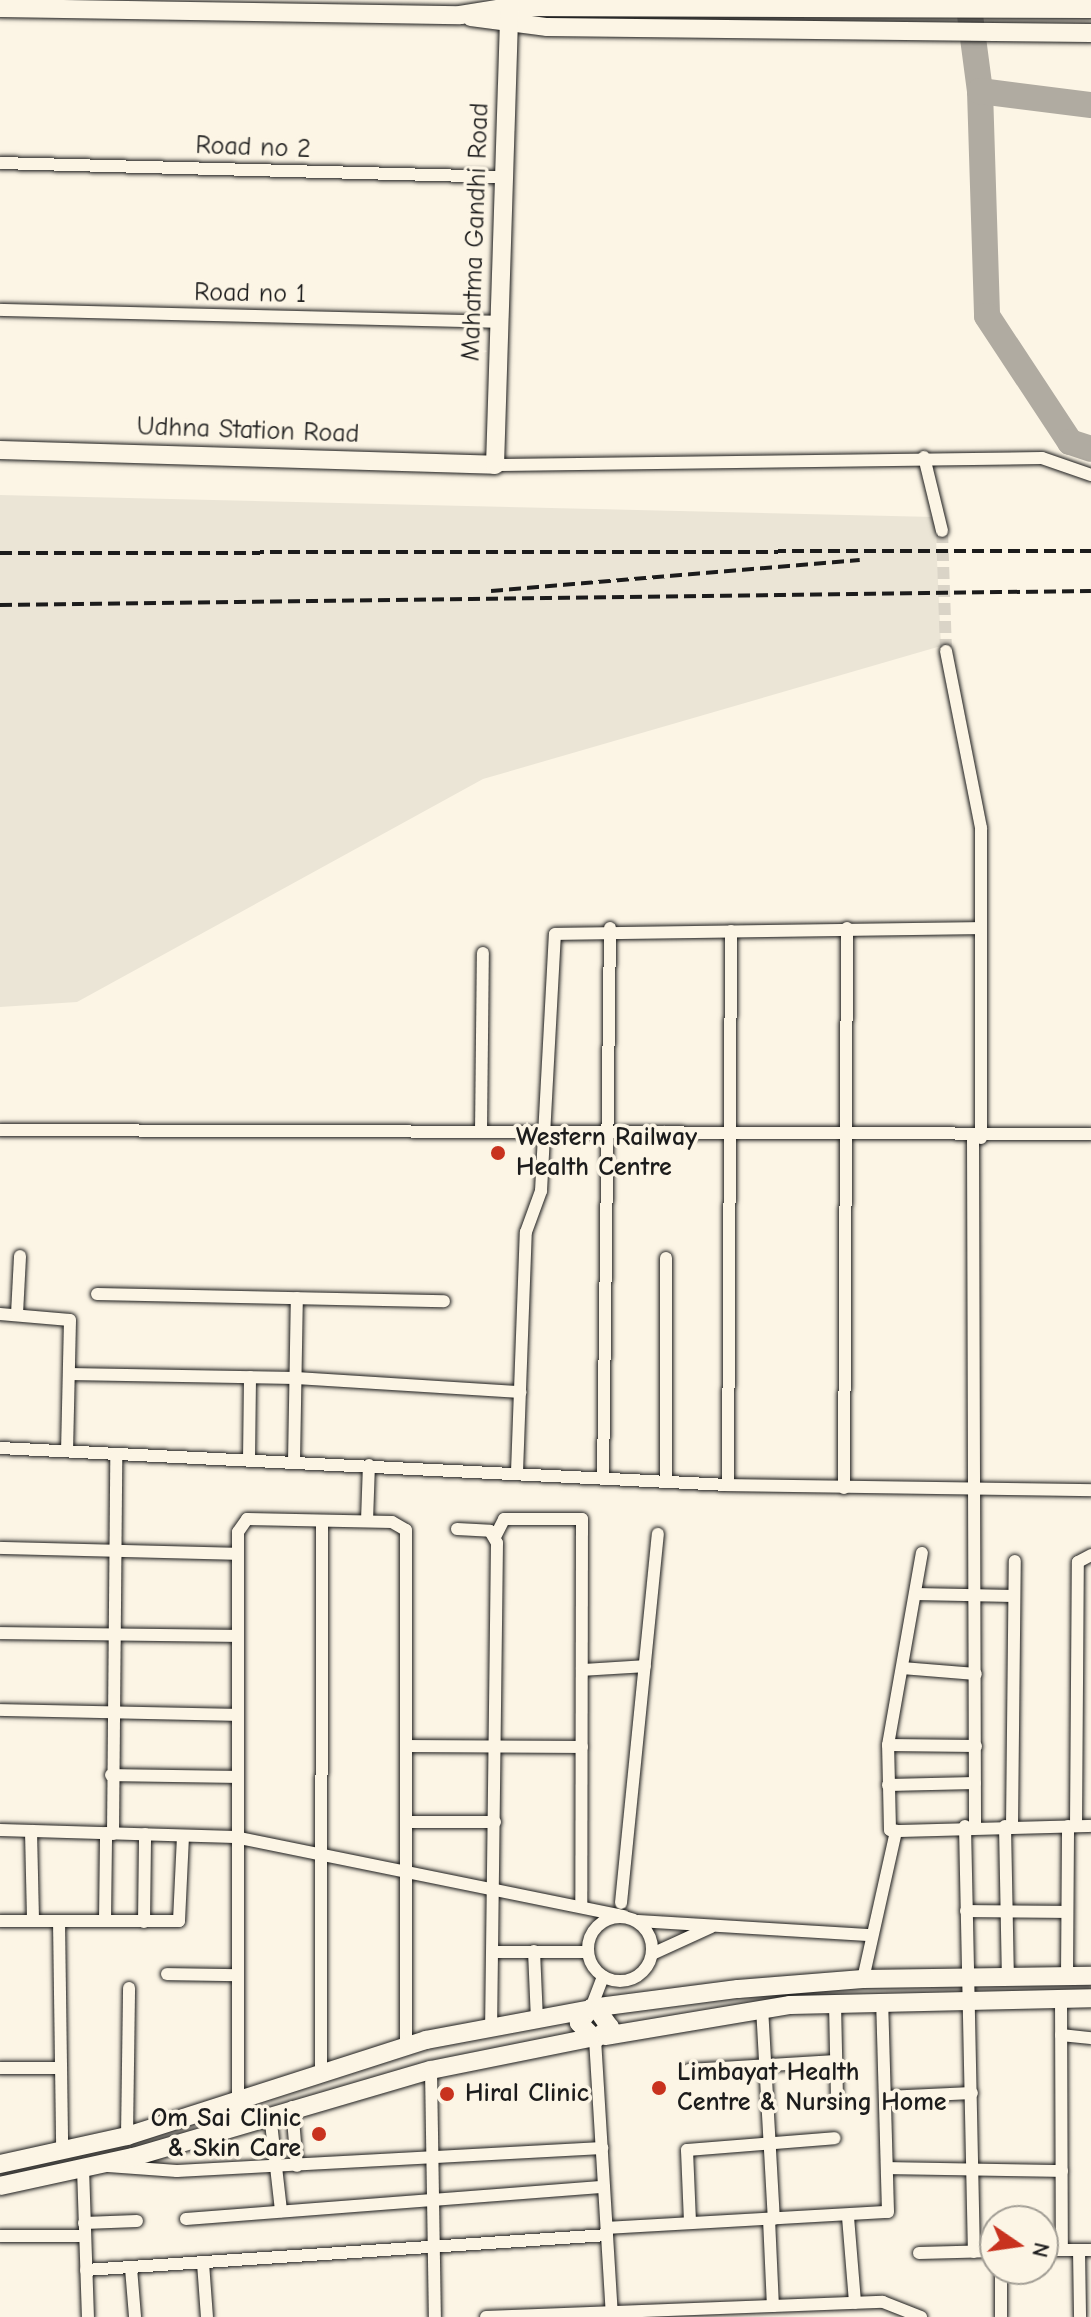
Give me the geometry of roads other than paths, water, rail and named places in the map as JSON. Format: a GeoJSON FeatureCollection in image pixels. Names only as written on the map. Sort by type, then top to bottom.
{"type":"FeatureCollection","features":[{"type":"Feature","properties":{"kind":"street"},"geometry":{"type":"LineString","coordinates":[[460,15],[510,3],[1091,9]]}},
{"type":"Feature","properties":{"kind":"street","name":"Mahatma Gandhi Road"},"geometry":{"type":"LineString","coordinates":[[495,465],[510,3]]}},
{"type":"Feature","properties":{"kind":"street"},"geometry":{"type":"LineString","coordinates":[[0,8],[460,15],[509,26],[1091,33]]}},
{"type":"Feature","properties":{"kind":"street","name":"Road no 2"},"geometry":{"type":"LineString","coordinates":[[0,163],[504,177]]}},
{"type":"Feature","properties":{"kind":"street","name":"Road no 1"},"geometry":{"type":"LineString","coordinates":[[0,310],[500,322]]}},
{"type":"Feature","properties":{"kind":"street","name":"Udhna Station Road"},"geometry":{"type":"LineString","coordinates":[[0,450],[495,465]]}},
{"type":"Feature","properties":{"kind":"street"},"geometry":{"type":"LineString","coordinates":[[495,465],[924,457],[1042,458],[1091,475]]}},
{"type":"Feature","properties":{"kind":"street"},"geometry":{"type":"LineString","coordinates":[[924,457],[942,531]]}},
{"type":"Feature","properties":{"kind":"street"},"geometry":{"type":"LineString","coordinates":[[946,651],[981,828],[976,1746],[966,1911],[974,2252]]}},
{"type":"Feature","properties":{"kind":"street"},"geometry":{"type":"LineString","coordinates":[[517,1472],[526,1232],[541,1191],[551,944],[560,932],[610,928],[731,931],[980,928]]}},
{"type":"Feature","properties":{"kind":"street"},"geometry":{"type":"LineString","coordinates":[[603,1479],[610,928]]}},
{"type":"Feature","properties":{"kind":"street"},"geometry":{"type":"LineString","coordinates":[[844,1488],[847,928]]}},
{"type":"Feature","properties":{"kind":"street"},"geometry":{"type":"LineString","coordinates":[[728,1485],[726,1136],[731,931]]}},
{"type":"Feature","properties":{"kind":"street"},"geometry":{"type":"LineString","coordinates":[[481,1132],[483,953]]}},
{"type":"Feature","properties":{"kind":"street"},"geometry":{"type":"LineString","coordinates":[[0,1130],[481,1132],[977,1139],[1091,1134]]}},
{"type":"Feature","properties":{"kind":"street"},"geometry":{"type":"LineString","coordinates":[[17,1314],[20,1256]]}},
{"type":"Feature","properties":{"kind":"street"},"geometry":{"type":"LineString","coordinates":[[666,1258],[666,1482]]}},
{"type":"Feature","properties":{"kind":"street"},"geometry":{"type":"LineString","coordinates":[[97,1294],[444,1301]]}},
{"type":"Feature","properties":{"kind":"street"},"geometry":{"type":"LineString","coordinates":[[294,1462],[297,1298]]}},
{"type":"Feature","properties":{"kind":"street"},"geometry":{"type":"LineString","coordinates":[[0,1314],[70,1320],[67,1451]]}},
{"type":"Feature","properties":{"kind":"street"},"geometry":{"type":"LineString","coordinates":[[69,1374],[296,1378],[521,1392]]}},
{"type":"Feature","properties":{"kind":"street"},"geometry":{"type":"LineString","coordinates":[[249,1460],[250,1377]]}},
{"type":"Feature","properties":{"kind":"street"},"geometry":{"type":"LineString","coordinates":[[0,1448],[728,1485],[978,1492],[1091,1490]]}},
{"type":"Feature","properties":{"kind":"street"},"geometry":{"type":"LineString","coordinates":[[105,1921],[111,1775],[116,1454]]}},
{"type":"Feature","properties":{"kind":"street"},"geometry":{"type":"LineString","coordinates":[[367,1521],[369,1465]]}},
{"type":"Feature","properties":{"kind":"street"},"geometry":{"type":"LineString","coordinates":[[238,2124],[233,2101],[238,1532],[247,1519],[367,1521],[406,1530],[410,1822],[406,2046]]}},
{"type":"Feature","properties":{"kind":"street"},"geometry":{"type":"LineString","coordinates":[[491,2028],[496,1535],[504,1519],[582,1519],[581,1906]]}},
{"type":"Feature","properties":{"kind":"street"},"geometry":{"type":"LineString","coordinates":[[321,2073],[322,1521]]}},
{"type":"Feature","properties":{"kind":"street"},"geometry":{"type":"LineString","coordinates":[[457,1529],[496,1535]]}},
{"type":"Feature","properties":{"kind":"street"},"geometry":{"type":"LineString","coordinates":[[621,1903],[658,1534]]}},
{"type":"Feature","properties":{"kind":"street"},"geometry":{"type":"LineString","coordinates":[[0,1548],[238,1554]]}},
{"type":"Feature","properties":{"kind":"street"},"geometry":{"type":"LineString","coordinates":[[922,1553],[888,1745],[890,1830],[970,1825],[1091,1826]]}},
{"type":"Feature","properties":{"kind":"street"},"geometry":{"type":"LineString","coordinates":[[1067,1976],[1067,1912],[1077,1746],[1077,1673],[1084,1598],[1079,1558],[1091,1555]]}},
{"type":"Feature","properties":{"kind":"street"},"geometry":{"type":"LineString","coordinates":[[1008,1976],[1015,1561]]}},
{"type":"Feature","properties":{"kind":"street"},"geometry":{"type":"LineString","coordinates":[[915,1594],[1014,1596]]}},
{"type":"Feature","properties":{"kind":"street"},"geometry":{"type":"LineString","coordinates":[[0,1633],[237,1636]]}},
{"type":"Feature","properties":{"kind":"street"},"geometry":{"type":"LineString","coordinates":[[582,1670],[645,1666]]}},
{"type":"Feature","properties":{"kind":"street"},"geometry":{"type":"LineString","coordinates":[[902,1668],[976,1674]]}},
{"type":"Feature","properties":{"kind":"street"},"geometry":{"type":"LineString","coordinates":[[1077,1673],[1091,1672]]}},
{"type":"Feature","properties":{"kind":"street"},"geometry":{"type":"LineString","coordinates":[[0,1710],[236,1715]]}},
{"type":"Feature","properties":{"kind":"street"},"geometry":{"type":"LineString","coordinates":[[888,1745],[976,1746]]}},
{"type":"Feature","properties":{"kind":"street"},"geometry":{"type":"LineString","coordinates":[[409,1746],[582,1747]]}},
{"type":"Feature","properties":{"kind":"street"},"geometry":{"type":"LineString","coordinates":[[1077,1746],[1091,1746]]}},
{"type":"Feature","properties":{"kind":"street"},"geometry":{"type":"LineString","coordinates":[[111,1775],[235,1777]]}},
{"type":"Feature","properties":{"kind":"street"},"geometry":{"type":"LineString","coordinates":[[888,1785],[975,1783]]}},
{"type":"Feature","properties":{"kind":"street"},"geometry":{"type":"LineString","coordinates":[[410,1822],[495,1822]]}},
{"type":"Feature","properties":{"kind":"street"},"geometry":{"type":"LineString","coordinates":[[0,1830],[235,1837],[581,1906],[638,1921],[868,1935]]}},
{"type":"Feature","properties":{"kind":"street"},"geometry":{"type":"LineString","coordinates":[[31,1831],[33,1921]]}},
{"type":"Feature","properties":{"kind":"street"},"geometry":{"type":"LineString","coordinates":[[863,1979],[868,1935],[896,1831]]}},
{"type":"Feature","properties":{"kind":"street"},"geometry":{"type":"LineString","coordinates":[[144,1922],[145,1834]]}},
{"type":"Feature","properties":{"kind":"street"},"geometry":{"type":"LineString","coordinates":[[0,1921],[144,1922],[181,1917],[183,1836]]}},
{"type":"Feature","properties":{"kind":"street"},"geometry":{"type":"LineString","coordinates":[[966,1911],[1067,1912]]}},
{"type":"Feature","properties":{"kind":"street"},"geometry":{"type":"LineString","coordinates":[[588,1952],[597,1926],[624,1916]]}},
{"type":"Feature","properties":{"kind":"street"},"geometry":{"type":"LineString","coordinates":[[59,1921],[62,2150]]}},
{"type":"Feature","properties":{"kind":"street"},"geometry":{"type":"LineString","coordinates":[[638,1921],[652,1954]]}},
{"type":"Feature","properties":{"kind":"street"},"geometry":{"type":"LineString","coordinates":[[588,1952],[603,1976],[631,1980],[652,1954],[714,1925]]}},
{"type":"Feature","properties":{"kind":"street"},"geometry":{"type":"LineString","coordinates":[[534,1951],[537,2019]]}},
{"type":"Feature","properties":{"kind":"street"},"geometry":{"type":"LineString","coordinates":[[493,1952],[588,1952]]}},
{"type":"Feature","properties":{"kind":"street"},"geometry":{"type":"LineString","coordinates":[[167,1974],[234,1975]]}},
{"type":"Feature","properties":{"kind":"street"},"geometry":{"type":"LineString","coordinates":[[596,2038],[579,2023],[591,2009],[603,1976]]}},
{"type":"Feature","properties":{"kind":"street"},"geometry":{"type":"LineString","coordinates":[[0,2164],[127,2136],[406,2046],[591,2009],[863,1979],[1091,1976]]}},
{"type":"Feature","properties":{"kind":"street"},"geometry":{"type":"LineString","coordinates":[[127,2136],[129,1988]]}},
{"type":"Feature","properties":{"kind":"street"},"geometry":{"type":"LineString","coordinates":[[1061,1998],[1062,2250],[1085,2250],[1080,2317]]}},
{"type":"Feature","properties":{"kind":"street"},"geometry":{"type":"LineString","coordinates":[[0,2186],[92,2166],[431,2070],[762,2007],[882,2000],[1091,1998]]}},
{"type":"Feature","properties":{"kind":"street"},"geometry":{"type":"LineString","coordinates":[[86,2270],[434,2248],[690,2222],[848,2217],[888,2212],[882,2000]]}},
{"type":"Feature","properties":{"kind":"street"},"geometry":{"type":"LineString","coordinates":[[835,2003],[837,2096]]}},
{"type":"Feature","properties":{"kind":"street"},"geometry":{"type":"LineString","coordinates":[[762,2007],[770,2140],[773,2306]]}},
{"type":"Feature","properties":{"kind":"street"},"geometry":{"type":"LineString","coordinates":[[591,2009],[610,2021],[596,2038],[612,2314]]}},
{"type":"Feature","properties":{"kind":"street"},"geometry":{"type":"LineString","coordinates":[[1061,2035],[1091,2038]]}},
{"type":"Feature","properties":{"kind":"street"},"geometry":{"type":"LineString","coordinates":[[689,2070],[836,2061]]}},
{"type":"Feature","properties":{"kind":"street"},"geometry":{"type":"LineString","coordinates":[[0,2068],[61,2068]]}},
{"type":"Feature","properties":{"kind":"street"},"geometry":{"type":"LineString","coordinates":[[431,2070],[435,2317]]}},
{"type":"Feature","properties":{"kind":"street"},"geometry":{"type":"LineString","coordinates":[[886,2097],[972,2093]]}},
{"type":"Feature","properties":{"kind":"street"},"geometry":{"type":"LineString","coordinates":[[292,2107],[297,2166]]}},
{"type":"Feature","properties":{"kind":"street"},"geometry":{"type":"LineString","coordinates":[[270,2114],[281,2211]]}},
{"type":"Feature","properties":{"kind":"street"},"geometry":{"type":"LineString","coordinates":[[690,2222],[687,2150],[770,2140],[835,2138]]}},
{"type":"Feature","properties":{"kind":"street"},"geometry":{"type":"LineString","coordinates":[[92,2166],[276,2167],[602,2148]]}},
{"type":"Feature","properties":{"kind":"street"},"geometry":{"type":"LineString","coordinates":[[88,2317],[85,2229],[92,2166]]}},
{"type":"Feature","properties":{"kind":"street"},"geometry":{"type":"LineString","coordinates":[[889,2168],[974,2172],[1062,2171]]}},
{"type":"Feature","properties":{"kind":"street"},"geometry":{"type":"LineString","coordinates":[[186,2219],[604,2187]]}},
{"type":"Feature","properties":{"kind":"street"},"geometry":{"type":"LineString","coordinates":[[848,2217],[855,2303]]}},
{"type":"Feature","properties":{"kind":"street"},"geometry":{"type":"LineString","coordinates":[[0,2236],[137,2221]]}},
{"type":"Feature","properties":{"kind":"street"},"geometry":{"type":"LineString","coordinates":[[919,2253],[979,2252]]}},
{"type":"Feature","properties":{"kind":"street"},"geometry":{"type":"LineString","coordinates":[[203,2263],[207,2317]]}},
{"type":"Feature","properties":{"kind":"street"},"geometry":{"type":"LineString","coordinates":[[131,2268],[135,2317]]}},
{"type":"Feature","properties":{"kind":"street"},"geometry":{"type":"LineString","coordinates":[[1001,2285],[1001,2317]]}},
{"type":"Feature","properties":{"kind":"street"},"geometry":{"type":"LineString","coordinates":[[883,2302],[883,2317]]}},
{"type":"Feature","properties":{"kind":"street"},"geometry":{"type":"LineString","coordinates":[[486,2317],[718,2312],[773,2306],[790,2311],[841,2310],[855,2303],[883,2302],[921,2317]]}},
{"type":"Feature","properties":{"kind":"waterway"},"geometry":{"type":"LineString","coordinates":[[968,0],[980,91],[987,316],[1070,442],[1091,449]]}},
{"type":"Feature","properties":{"kind":"waterway"},"geometry":{"type":"LineString","coordinates":[[980,91],[1091,105]]}},
{"type":"Feature","properties":{"kind":"tunnel"},"geometry":{"type":"LineString","coordinates":[[942,531],[946,651]]}},
{"type":"Feature","properties":{"kind":"railway"},"geometry":{"type":"LineString","coordinates":[[0,553],[1091,551]]}},
{"type":"Feature","properties":{"kind":"railway"},"geometry":{"type":"LineString","coordinates":[[491,591],[860,560]]}},
{"type":"Feature","properties":{"kind":"railway"},"geometry":{"type":"LineString","coordinates":[[0,605],[1091,591]]}},
{"type":"Feature","properties":{"kind":"place","name":"Western Railway Health Centre"},"geometry":{"type":"Point","coordinates":[498,1153]}},
{"type":"Feature","properties":{"kind":"place","name":"Limbayat Health Centre & Nursing Home"},"geometry":{"type":"Point","coordinates":[659,2088]}},
{"type":"Feature","properties":{"kind":"place","name":"Hiral Clinic"},"geometry":{"type":"Point","coordinates":[447,2094]}},
{"type":"Feature","properties":{"kind":"place","name":"Om Sai Clinic & Skin Care"},"geometry":{"type":"Point","coordinates":[319,2134]}}]}
